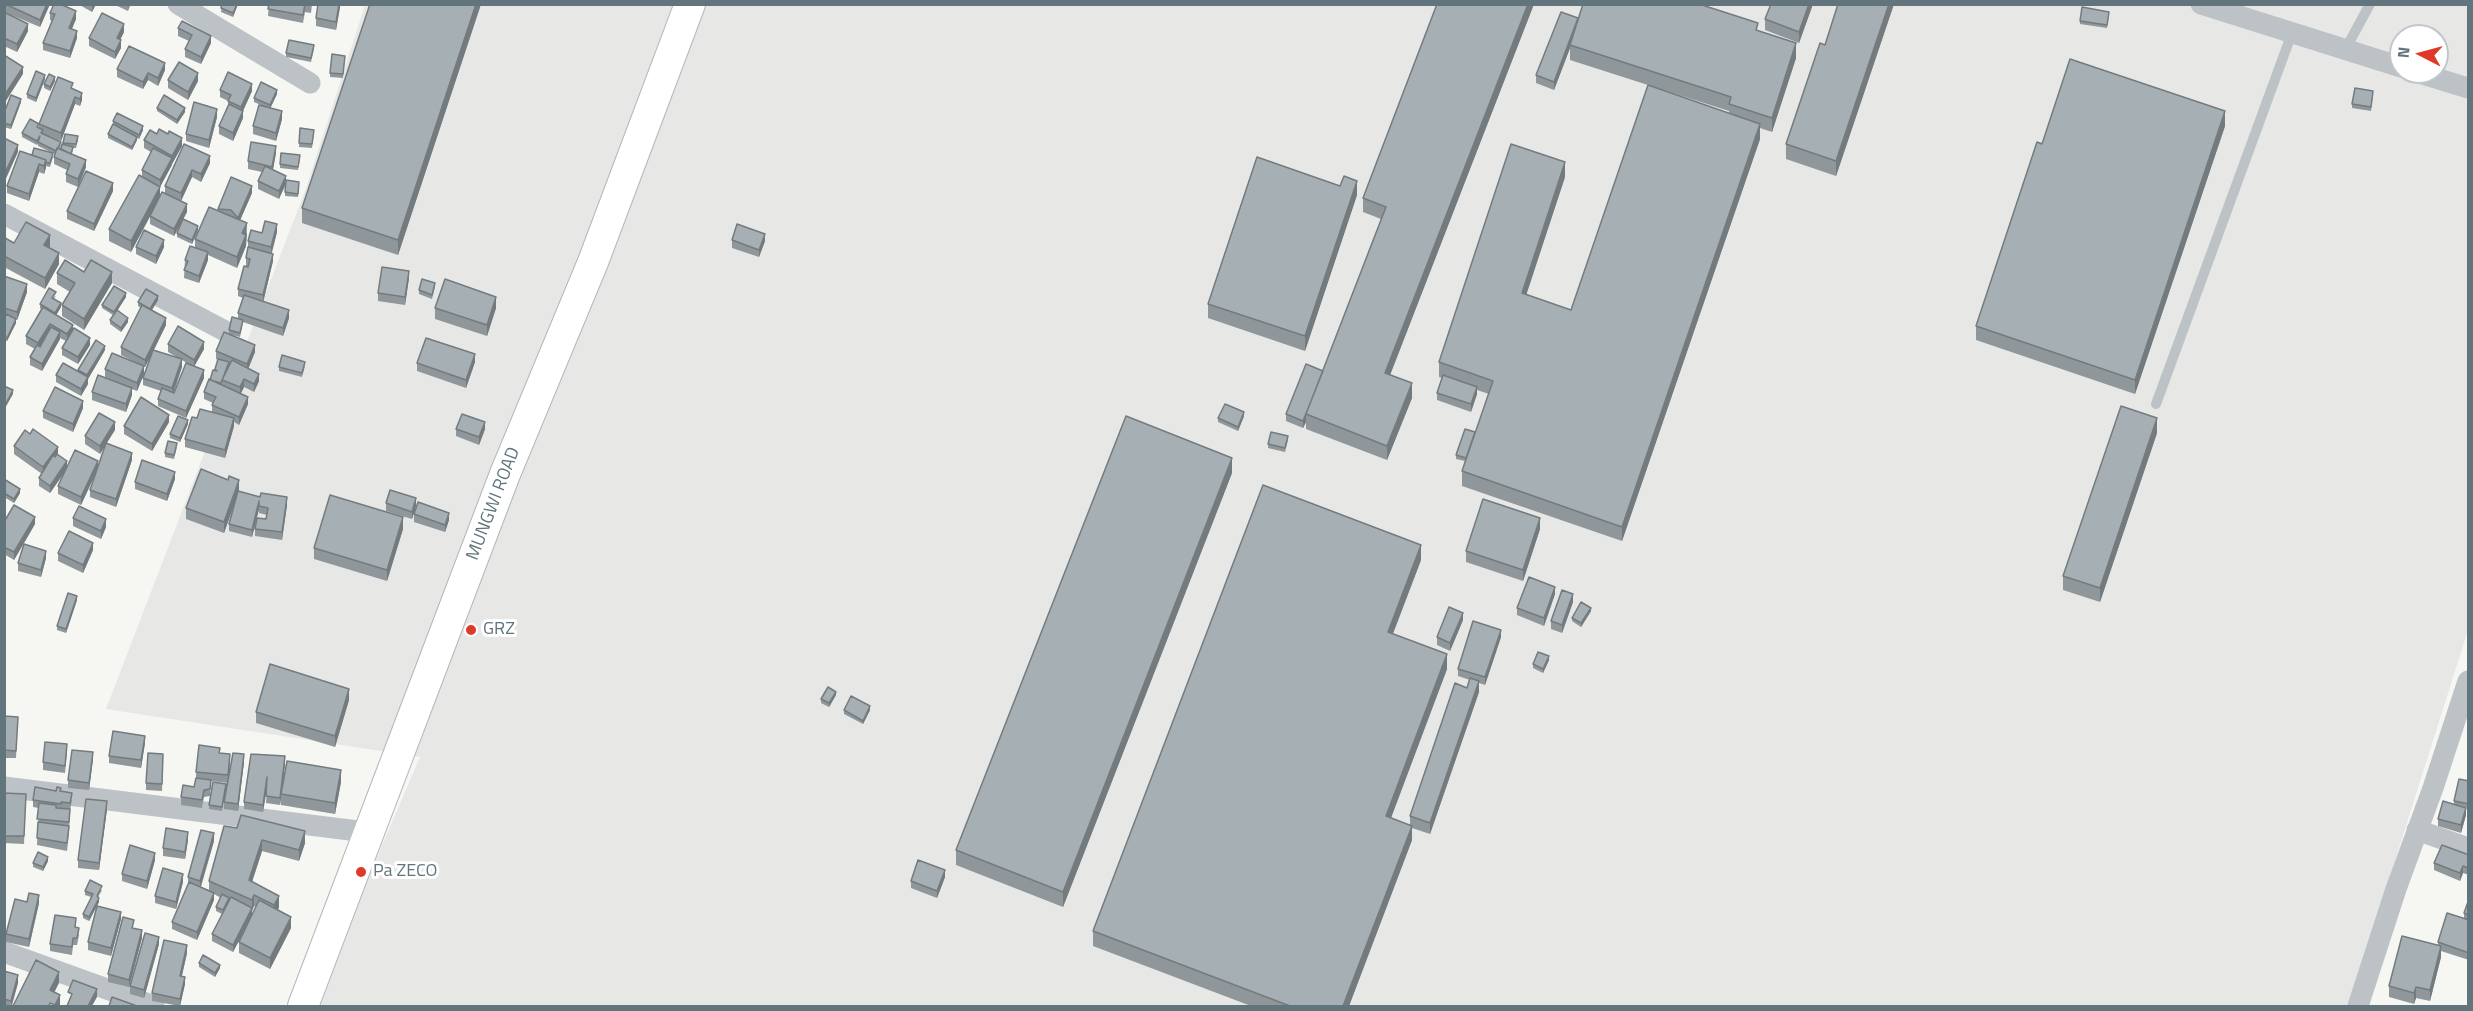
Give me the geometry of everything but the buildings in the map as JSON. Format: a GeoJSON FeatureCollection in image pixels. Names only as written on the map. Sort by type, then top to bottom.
{"type":"FeatureCollection","features":[{"type":"Feature","properties":{"kind":"main road","name":"MUNGWI ROAD"},"geometry":{"type":"LineString","coordinates":[[291,1006],[672,4]]}},
{"type":"Feature","properties":{"kind":"main road","name":"MUNGWI ROAD"},"geometry":{"type":"LineString","coordinates":[[303,1006],[501,484],[593,262],[690,4]]}},
{"type":"Feature","properties":{"kind":"street"},"geometry":{"type":"LineString","coordinates":[[178,4],[310,83]]}},
{"type":"Feature","properties":{"kind":"street"},"geometry":{"type":"LineString","coordinates":[[2201,4],[2389,63]]}},
{"type":"Feature","properties":{"kind":"street"},"geometry":{"type":"LineString","coordinates":[[2449,82],[2469,88]]}},
{"type":"Feature","properties":{"kind":"street"},"geometry":{"type":"LineString","coordinates":[[4,214],[225,331]]}},
{"type":"Feature","properties":{"kind":"street"},"geometry":{"type":"LineString","coordinates":[[2358,1006],[2396,889],[2469,681]]}},
{"type":"Feature","properties":{"kind":"street"},"geometry":{"type":"LineString","coordinates":[[4,787],[358,831]]}},
{"type":"Feature","properties":{"kind":"street"},"geometry":{"type":"LineString","coordinates":[[2417,830],[2469,848]]}},
{"type":"Feature","properties":{"kind":"street"},"geometry":{"type":"LineString","coordinates":[[4,952],[154,1006]]}},
{"type":"Feature","properties":{"kind":"lane"},"geometry":{"type":"LineString","coordinates":[[2345,50],[2370,4]]}},
{"type":"Feature","properties":{"kind":"lane"},"geometry":{"type":"LineString","coordinates":[[2156,404],[2292,33]]}},
{"type":"Feature","properties":{"kind":"shaded area"},"geometry":{"type":"Polygon","coordinates":[[[365,5],[2468,5],[2468,630],[2349,1006],[313,1006],[420,757],[106,709],[305,191],[365,5]]]}},
{"type":"Feature","properties":{"kind":"place","name":"GRZ"},"geometry":{"type":"Point","coordinates":[471,630]}},
{"type":"Feature","properties":{"kind":"place","name":"Pa ZECO"},"geometry":{"type":"Point","coordinates":[361,872]}}]}
